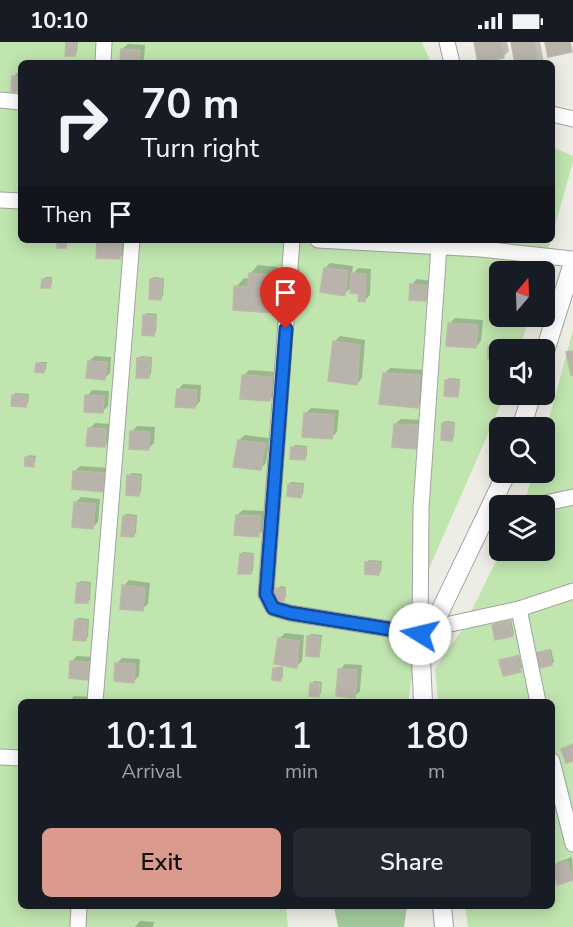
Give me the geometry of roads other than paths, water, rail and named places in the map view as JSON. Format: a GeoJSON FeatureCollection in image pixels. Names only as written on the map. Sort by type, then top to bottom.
{"type":"FeatureCollection","features":[{"type":"Feature","properties":{"kind":"street"},"geometry":{"type":"LineString","coordinates":[[103,60],[104,42]]}},
{"type":"Feature","properties":{"kind":"street"},"geometry":{"type":"LineString","coordinates":[[447,42],[451,60]]}},
{"type":"Feature","properties":{"kind":"street"},"geometry":{"type":"LineString","coordinates":[[0,100],[18,102]]}},
{"type":"Feature","properties":{"kind":"street"},"geometry":{"type":"LineString","coordinates":[[555,115],[573,118]]}},
{"type":"Feature","properties":{"kind":"street"},"geometry":{"type":"LineString","coordinates":[[0,200],[18,201]]}},
{"type":"Feature","properties":{"kind":"street"},"geometry":{"type":"LineString","coordinates":[[95,699],[132,243]]}},
{"type":"Feature","properties":{"kind":"street"},"geometry":{"type":"LineString","coordinates":[[292,243],[266,594],[273,608],[290,613],[426,631],[519,609],[573,591]]}},
{"type":"Feature","properties":{"kind":"street"},"geometry":{"type":"LineString","coordinates":[[378,243],[439,246],[481,244],[573,261],[549,339]]}},
{"type":"Feature","properties":{"kind":"street"},"geometry":{"type":"LineString","coordinates":[[423,699],[421,658],[426,631],[421,508],[439,246]]}},
{"type":"Feature","properties":{"kind":"street"},"geometry":{"type":"LineString","coordinates":[[555,501],[573,497]]}},
{"type":"Feature","properties":{"kind":"street"},"geometry":{"type":"LineString","coordinates":[[426,631],[489,521]]}},
{"type":"Feature","properties":{"kind":"street"},"geometry":{"type":"LineString","coordinates":[[519,609],[537,699]]}},
{"type":"Feature","properties":{"kind":"street"},"geometry":{"type":"LineString","coordinates":[[0,757],[18,758]]}},
{"type":"Feature","properties":{"kind":"street"},"geometry":{"type":"LineString","coordinates":[[555,773],[573,844]]}},
{"type":"Feature","properties":{"kind":"street"},"geometry":{"type":"LineString","coordinates":[[78,927],[79,909]]}},
{"type":"Feature","properties":{"kind":"street"},"geometry":{"type":"LineString","coordinates":[[442,909],[444,927]]}}]}
